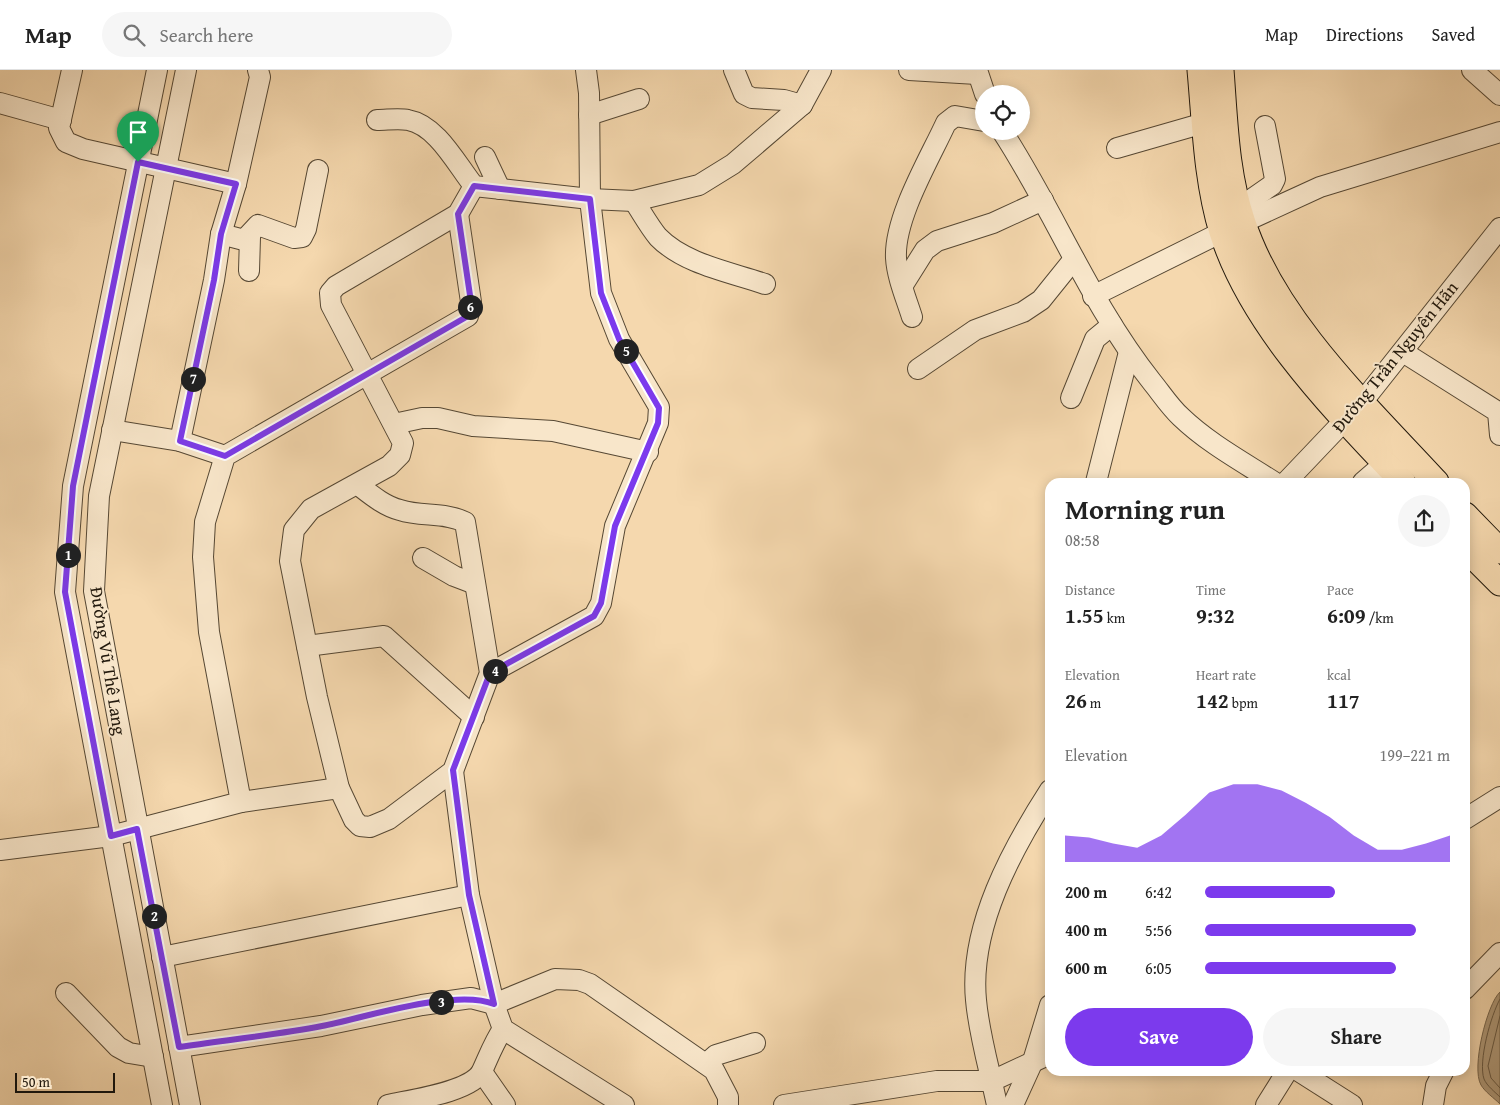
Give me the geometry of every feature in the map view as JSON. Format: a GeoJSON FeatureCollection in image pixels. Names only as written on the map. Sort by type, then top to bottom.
{"type":"FeatureCollection","features":[{"type":"Feature","properties":{"kind":"main road"},"geometry":{"type":"LineString","coordinates":[[1200,70],[1209,173],[1258,262],[1285,307],[1324,358],[1432,478]]}},
{"type":"Feature","properties":{"kind":"main road"},"geometry":{"type":"LineString","coordinates":[[1221,70],[1235,221],[1237,270],[1268,323],[1346,421],[1399,478]]}},
{"type":"Feature","properties":{"kind":"main road"},"geometry":{"type":"LineString","coordinates":[[1470,519],[1500,551]]}},
{"type":"Feature","properties":{"kind":"main road"},"geometry":{"type":"LineString","coordinates":[[1470,556],[1500,583]]}},
{"type":"Feature","properties":{"kind":"street"},"geometry":{"type":"LineString","coordinates":[[72,70],[59,128],[66,142],[83,149],[236,184]]}},
{"type":"Feature","properties":{"kind":"street","name":"Đường Vũ Thê Lang"},"geometry":{"type":"LineString","coordinates":[[157,70],[73,486],[65,592],[162,1105]]}},
{"type":"Feature","properties":{"kind":"street","name":"Đường Vũ Thê Lang"},"geometry":{"type":"LineString","coordinates":[[186,70],[99,496],[94,591],[190,1105]]}},
{"type":"Feature","properties":{"kind":"street"},"geometry":{"type":"LineString","coordinates":[[180,441],[214,280],[221,234],[236,184],[260,77],[258,70]]}},
{"type":"Feature","properties":{"kind":"street"},"geometry":{"type":"LineString","coordinates":[[490,673],[594,616],[601,603],[615,526],[648,452],[658,423],[659,408],[619,339],[601,293],[590,199],[589,115],[586,70]]}},
{"type":"Feature","properties":{"kind":"street"},"geometry":{"type":"LineString","coordinates":[[734,70],[744,94],[752,98],[784,100],[802,105]]}},
{"type":"Feature","properties":{"kind":"street"},"geometry":{"type":"LineString","coordinates":[[377,120],[408,119],[423,124],[439,140],[474,186],[590,199],[634,201],[699,185],[733,164],[802,105],[821,70]]}},
{"type":"Feature","properties":{"kind":"street"},"geometry":{"type":"LineString","coordinates":[[909,70],[977,72],[982,85]]}},
{"type":"Feature","properties":{"kind":"street"},"geometry":{"type":"LineString","coordinates":[[1472,70],[1500,95]]}},
{"type":"Feature","properties":{"kind":"street"},"geometry":{"type":"LineString","coordinates":[[589,115],[639,99]]}},
{"type":"Feature","properties":{"kind":"street"},"geometry":{"type":"LineString","coordinates":[[0,103],[61,120]]}},
{"type":"Feature","properties":{"kind":"street"},"geometry":{"type":"LineString","coordinates":[[912,317],[896,259],[897,234],[946,123],[955,116],[975,119]]}},
{"type":"Feature","properties":{"kind":"street"},"geometry":{"type":"LineString","coordinates":[[1117,148],[1204,123]]}},
{"type":"Feature","properties":{"kind":"street"},"geometry":{"type":"LineString","coordinates":[[1235,221],[1272,185],[1274,179],[1265,126]]}},
{"type":"Feature","properties":{"kind":"street"},"geometry":{"type":"LineString","coordinates":[[1093,296],[1235,221],[1320,188],[1500,132]]}},
{"type":"Feature","properties":{"kind":"street"},"geometry":{"type":"LineString","coordinates":[[1007,140],[1043,200],[1093,296],[1129,352],[1180,416],[1197,431],[1268,478]]}},
{"type":"Feature","properties":{"kind":"street"},"geometry":{"type":"LineString","coordinates":[[485,157],[500,189]]}},
{"type":"Feature","properties":{"kind":"street"},"geometry":{"type":"LineString","coordinates":[[221,234],[244,240],[250,236],[258,225],[266,226],[294,238],[302,237],[306,229],[318,170]]}},
{"type":"Feature","properties":{"kind":"street"},"geometry":{"type":"LineString","coordinates":[[453,770],[389,819],[370,827],[360,826],[354,820],[339,788],[290,561],[294,530],[311,509],[390,466],[400,455],[403,443],[331,305],[330,293],[336,286],[458,214],[474,186]]}},
{"type":"Feature","properties":{"kind":"street"},"geometry":{"type":"LineString","coordinates":[[903,285],[925,250],[937,241],[993,223],[1043,200]]}},
{"type":"Feature","properties":{"kind":"street"},"geometry":{"type":"LineString","coordinates":[[634,201],[658,236],[675,250],[694,260],[765,284]]}},
{"type":"Feature","properties":{"kind":"street"},"geometry":{"type":"LineString","coordinates":[[241,802],[210,632],[203,557],[205,522],[225,456],[468,316],[471,302],[458,214]]}},
{"type":"Feature","properties":{"kind":"street","name":"Đường Trần Nguyên Hãn"},"geometry":{"type":"LineString","coordinates":[[1290,478],[1363,402],[1500,228]]}},
{"type":"Feature","properties":{"kind":"street"},"geometry":{"type":"LineString","coordinates":[[249,272],[250,236]]}},
{"type":"Feature","properties":{"kind":"street"},"geometry":{"type":"LineString","coordinates":[[918,369],[975,330],[1023,312],[1041,300],[1074,259]]}},
{"type":"Feature","properties":{"kind":"street"},"geometry":{"type":"LineString","coordinates":[[1071,398],[1095,339],[1112,325]]}},
{"type":"Feature","properties":{"kind":"street"},"geometry":{"type":"LineString","coordinates":[[1097,478],[1129,352]]}},
{"type":"Feature","properties":{"kind":"street"},"geometry":{"type":"LineString","coordinates":[[1403,352],[1498,412],[1500,435]]}},
{"type":"Feature","properties":{"kind":"street"},"geometry":{"type":"LineString","coordinates":[[394,424],[422,418],[438,418],[473,426],[553,431],[648,452]]}},
{"type":"Feature","properties":{"kind":"street"},"geometry":{"type":"LineString","coordinates":[[112,430],[180,441],[225,456]]}},
{"type":"Feature","properties":{"kind":"street"},"geometry":{"type":"LineString","coordinates":[[1368,478],[1385,463]]}},
{"type":"Feature","properties":{"kind":"street"},"geometry":{"type":"LineString","coordinates":[[356,484],[383,503],[400,510],[457,518],[465,522],[490,673],[453,770],[469,895],[494,1004],[503,1029],[624,1105]]}},
{"type":"Feature","properties":{"kind":"street"},"geometry":{"type":"LineString","coordinates":[[423,558],[454,576],[475,584]]}},
{"type":"Feature","properties":{"kind":"street"},"geometry":{"type":"LineString","coordinates":[[307,646],[384,636],[474,717]]}},
{"type":"Feature","properties":{"kind":"street"},"geometry":{"type":"LineString","coordinates":[[0,850],[111,836],[241,802],[339,788]]}},
{"type":"Feature","properties":{"kind":"street"},"geometry":{"type":"LineString","coordinates":[[1470,816],[1500,797]]}},
{"type":"Feature","properties":{"kind":"street"},"geometry":{"type":"LineString","coordinates":[[997,1105],[976,1000],[981,944],[1000,881],[1028,824],[1045,798]]}},
{"type":"Feature","properties":{"kind":"street"},"geometry":{"type":"LineString","coordinates":[[162,957],[469,895]]}},
{"type":"Feature","properties":{"kind":"street"},"geometry":{"type":"LineString","coordinates":[[1470,984],[1500,953]]}},
{"type":"Feature","properties":{"kind":"street"},"geometry":{"type":"LineString","coordinates":[[179,1047],[321,1026],[422,1004],[472,998],[494,1004],[555,979],[579,980],[590,984],[714,1070],[722,1082],[728,1097],[728,1105]]}},
{"type":"Feature","properties":{"kind":"street"},"geometry":{"type":"LineString","coordinates":[[66,993],[118,1047],[129,1053],[153,1057]]}},
{"type":"Feature","properties":{"kind":"street"},"geometry":{"type":"LineString","coordinates":[[388,1105],[453,1091],[482,1072],[484,1062],[503,1029]]}},
{"type":"Feature","properties":{"kind":"street"},"geometry":{"type":"LineString","coordinates":[[1013,1105],[1041,1058],[1045,1034]]}},
{"type":"Feature","properties":{"kind":"street"},"geometry":{"type":"LineString","coordinates":[[706,1064],[716,1055],[755,1043]]}},
{"type":"Feature","properties":{"kind":"street"},"geometry":{"type":"LineString","coordinates":[[784,1105],[937,1081],[992,1081],[1041,1058]]}},
{"type":"Feature","properties":{"kind":"street"},"geometry":{"type":"LineString","coordinates":[[482,1072],[505,1105]]}},
{"type":"Feature","properties":{"kind":"street"},"geometry":{"type":"LineString","coordinates":[[1266,1105],[1284,1076]]}},
{"type":"Feature","properties":{"kind":"street"},"geometry":{"type":"LineString","coordinates":[[1306,1076],[1352,1105]]}},
{"type":"Feature","properties":{"kind":"street"},"geometry":{"type":"LineString","coordinates":[[1432,1105],[1436,1086],[1441,1076]]}},
{"type":"Feature","properties":{"kind":"water"},"geometry":{"type":"Polygon","coordinates":[[[1500,992],[1500,1104],[1481,1085],[1478,1077],[1478,1065],[1479,1051],[1486,1022],[1490,1009],[1500,992]]]}},
{"type":"Feature","properties":{"kind":"route"},"geometry":{"type":"LineString","coordinates":[[138,162],[236,184],[221,234],[214,280],[180,441],[225,456],[468,316],[471,302],[458,214],[474,186],[590,199],[601,293],[619,339],[659,408],[658,423],[648,452],[615,526],[601,603],[594,616],[490,673],[453,770],[469,895],[494,1004],[483,999],[472,998],[422,1004],[321,1026],[179,1047],[137,829],[111,836],[65,592],[73,486],[138,162]]}}]}
